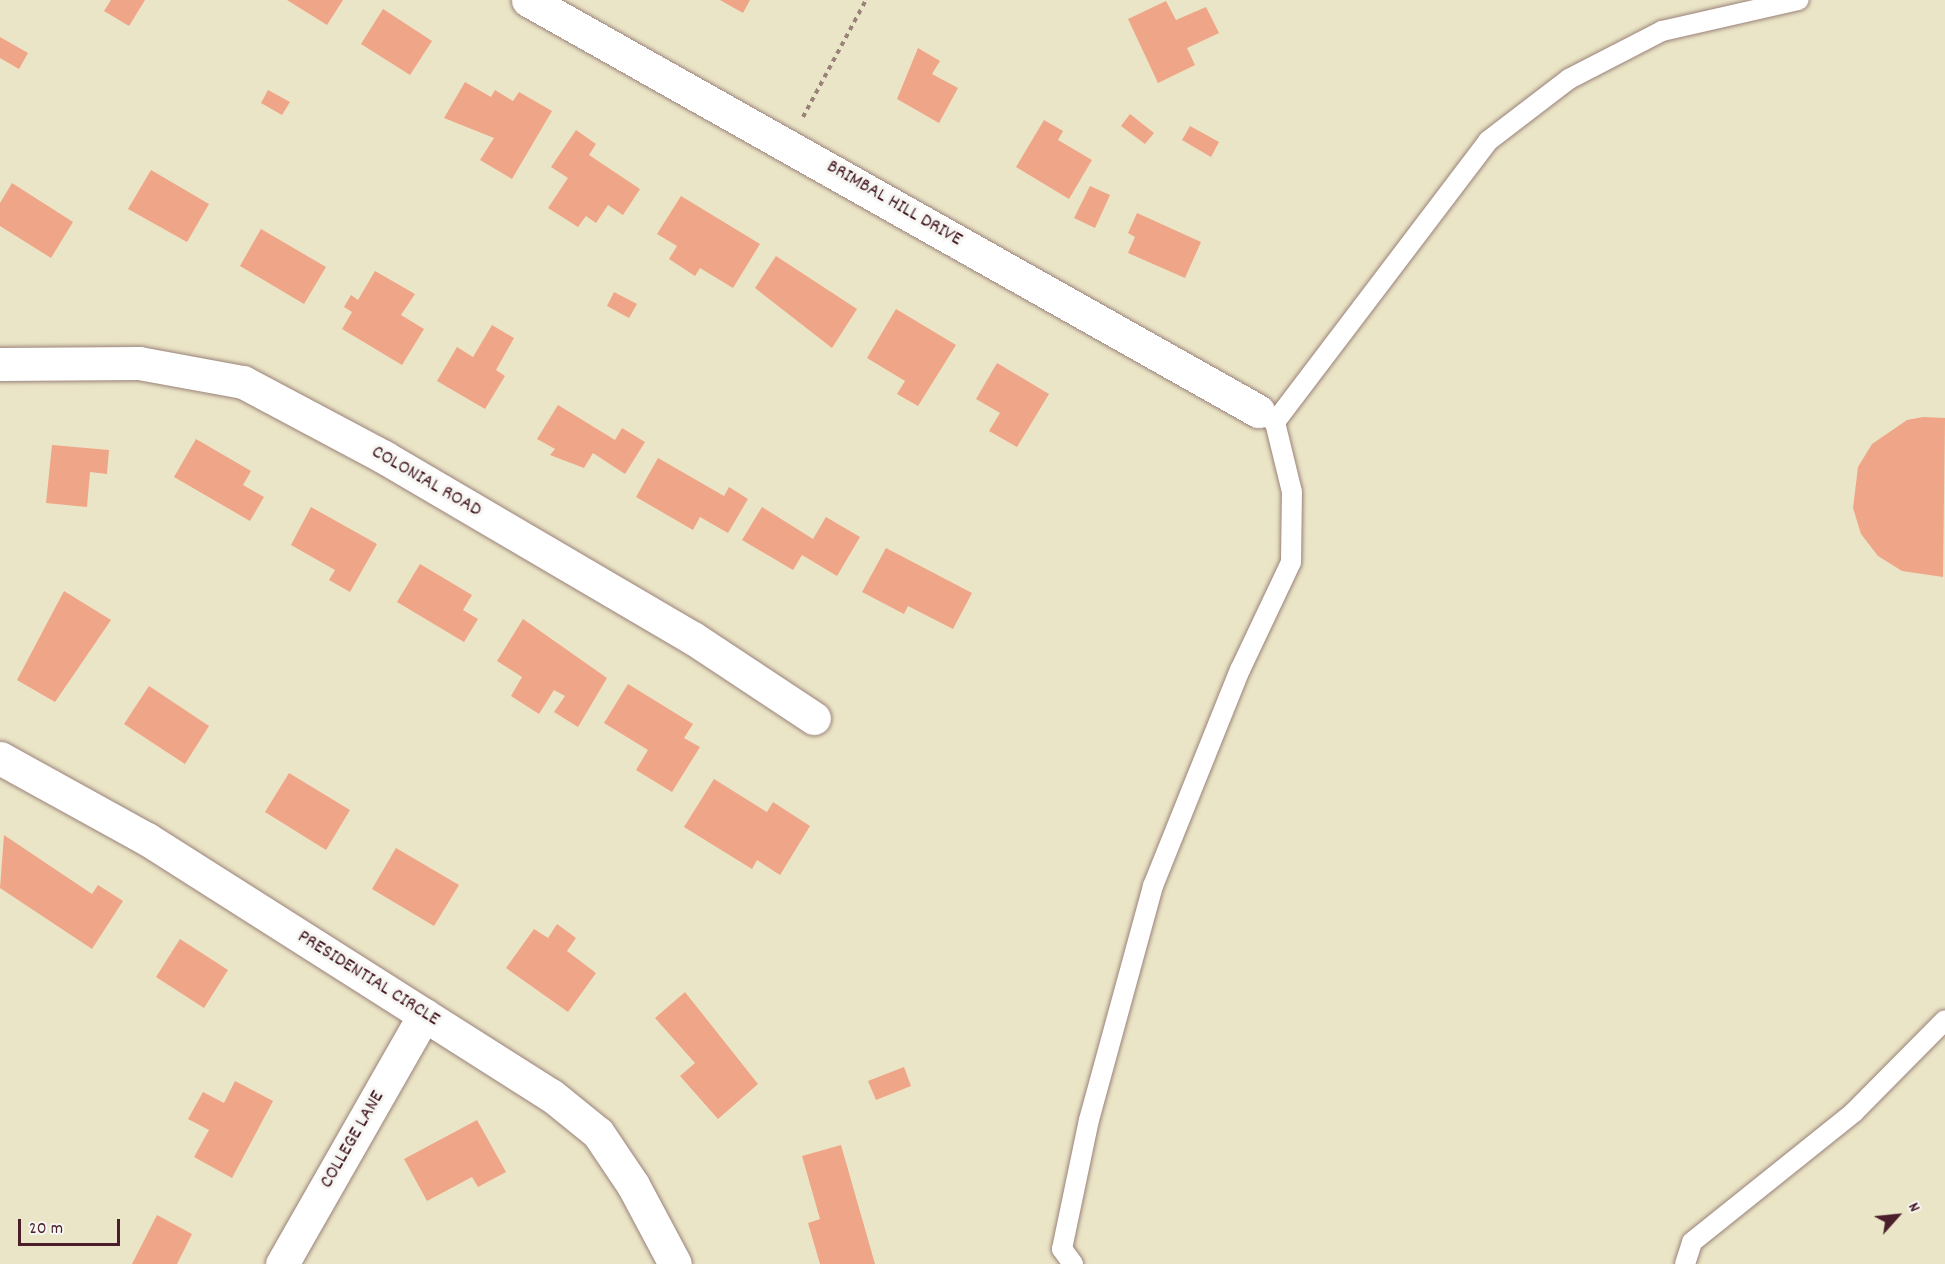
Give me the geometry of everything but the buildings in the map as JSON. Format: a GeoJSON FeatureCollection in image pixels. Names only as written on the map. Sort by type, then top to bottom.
{"type":"FeatureCollection","features":[{"type":"Feature","properties":{"kind":"street","name":"BRIMBAL HILL DRIVE"},"geometry":{"type":"LineString","coordinates":[[528,0],[789,144],[1267,416]]}},
{"type":"Feature","properties":{"kind":"street","name":"COLONIAL ROAD"},"geometry":{"type":"LineString","coordinates":[[0,364],[139,363],[243,382],[384,457],[683,632],[814,718]]}},
{"type":"Feature","properties":{"kind":"street","name":"PRESIDENTIAL CIRCLE"},"geometry":{"type":"LineString","coordinates":[[0,759],[147,839],[551,1095],[598,1133],[633,1185],[675,1264]]}},
{"type":"Feature","properties":{"kind":"street","name":"COLLEGE LANE"},"geometry":{"type":"LineString","coordinates":[[282,1264],[424,1015]]}},
{"type":"Feature","properties":{"kind":"lane"},"geometry":{"type":"LineString","coordinates":[[1073,1264],[1062,1249],[1069,1214],[1153,886],[1240,670],[1291,562],[1292,492],[1267,416],[1488,141],[1569,79],[1662,31],[1799,0]]}},
{"type":"Feature","properties":{"kind":"lane"},"geometry":{"type":"LineString","coordinates":[[1685,1264],[1692,1242],[1854,1112],[1945,1020]]}},
{"type":"Feature","properties":{"kind":"path"},"geometry":{"type":"LineString","coordinates":[[789,144],[866,0]]}}]}
